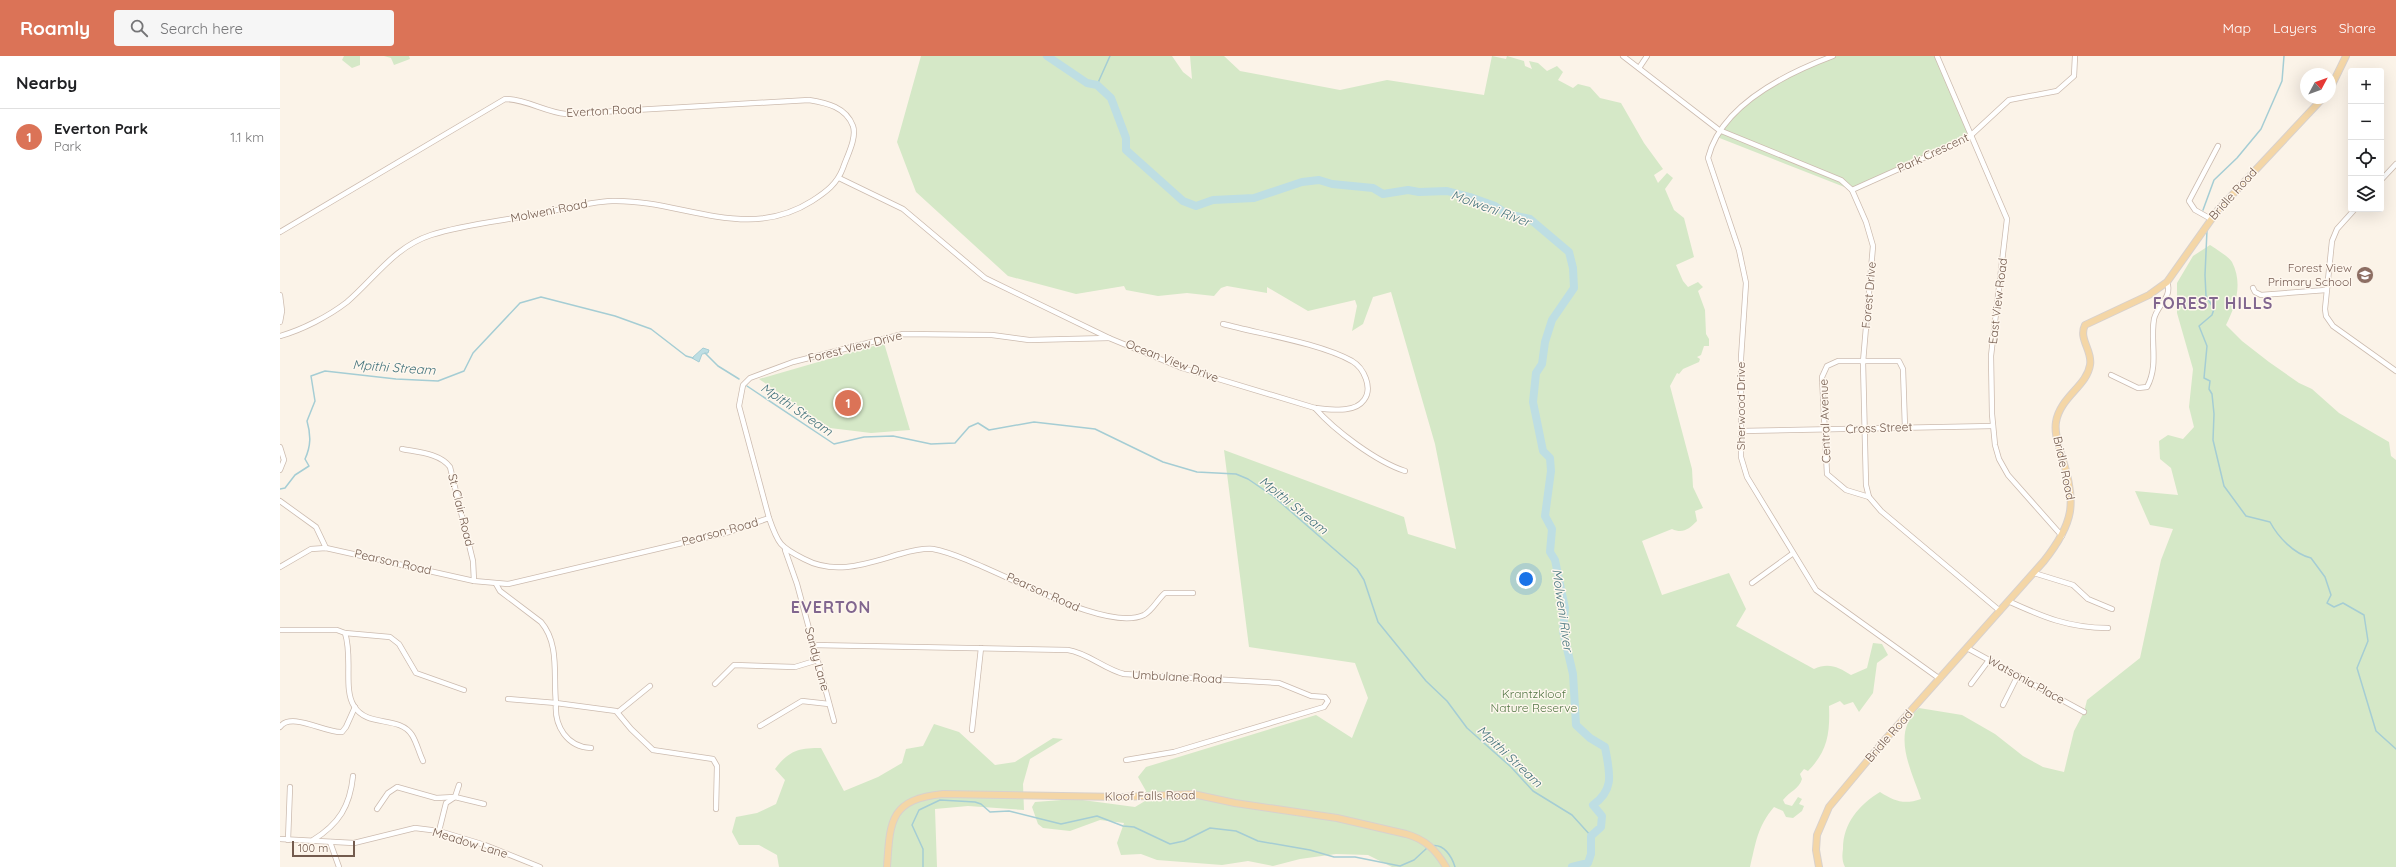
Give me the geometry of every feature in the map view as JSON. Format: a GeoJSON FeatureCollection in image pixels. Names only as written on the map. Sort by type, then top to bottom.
{"type":"FeatureCollection","features":[{"type":"Feature","properties":{"kind":"main road"},"geometry":{"type":"LineString","coordinates":[[2336,77],[2346,56]]}},
{"type":"Feature","properties":{"kind":"main road","name":"Bridle Road"},"geometry":{"type":"LineString","coordinates":[[1819,867],[1816,850],[1817,835],[1829,807],[1874,752],[2034,573],[2062,536],[2070,518],[2072,499],[2068,476],[2056,437],[2055,423],[2062,405],[2087,373],[2091,365],[2083,334],[2084,327],[2088,322],[2149,295],[2167,282],[2211,219],[2317,104]]}},
{"type":"Feature","properties":{"kind":"main road","name":"Kloof Falls Road"},"geometry":{"type":"LineString","coordinates":[[887,867],[890,827],[893,819],[906,805],[921,797],[943,794],[1123,797],[1177,794],[1337,818],[1415,836],[1430,846],[1446,867]]}},
{"type":"Feature","properties":{"kind":"street","name":"Forest Drive"},"geometry":{"type":"LineString","coordinates":[[1623,56],[1719,130],[1841,180],[1852,190],[1866,222],[1872,246],[1863,362],[1866,485],[1869,497]]}},
{"type":"Feature","properties":{"kind":"street"},"geometry":{"type":"LineString","coordinates":[[1639,68],[1647,56]]}},
{"type":"Feature","properties":{"kind":"street"},"geometry":{"type":"LineString","coordinates":[[1719,130],[1746,102],[1798,71],[1833,56]]}},
{"type":"Feature","properties":{"kind":"street","name":"East View Road"},"geometry":{"type":"LineString","coordinates":[[1938,56],[2007,219],[1991,356],[1995,445],[2004,468],[2062,536]]}},
{"type":"Feature","properties":{"kind":"street","name":"Park Crescent"},"geometry":{"type":"LineString","coordinates":[[1852,190],[1972,136],[2009,100],[2057,91],[2064,87],[2074,76],[2075,56]]}},
{"type":"Feature","properties":{"kind":"street","name":"Everton Road"},"geometry":{"type":"LineString","coordinates":[[280,232],[505,99],[513,99],[549,112],[566,114],[796,99],[824,103],[845,113],[854,128],[852,142],[839,178]]}},
{"type":"Feature","properties":{"kind":"street","name":"Sherwood Drive"},"geometry":{"type":"LineString","coordinates":[[1719,130],[1710,150],[1708,158],[1709,166],[1739,250],[1746,282],[1741,358],[1741,457],[1747,477],[1810,583],[1821,595],[1940,679]]}},
{"type":"Feature","properties":{"kind":"street"},"geometry":{"type":"LineString","coordinates":[[2211,219],[2195,210],[2189,201],[2218,146]]}},
{"type":"Feature","properties":{"kind":"street"},"geometry":{"type":"LineString","coordinates":[[2384,177],[2396,164]]}},
{"type":"Feature","properties":{"kind":"street","name":"Molweni Road"},"geometry":{"type":"LineString","coordinates":[[280,336],[304,326],[342,305],[402,248],[430,235],[581,204],[612,201],[664,207],[727,218],[747,220],[764,219],[782,215],[804,206],[830,189],[839,178]]}},
{"type":"Feature","properties":{"kind":"street","name":"Ocean View Drive"},"geometry":{"type":"LineString","coordinates":[[839,178],[902,209],[985,278],[1110,338],[1182,368],[1315,408],[1348,409],[1360,404],[1368,391],[1366,379],[1360,367],[1341,357],[1304,345],[1223,324]]}},
{"type":"Feature","properties":{"kind":"street"},"geometry":{"type":"LineString","coordinates":[[2353,212],[2334,235],[2326,290],[2325,309],[2328,321],[2396,371]]}},
{"type":"Feature","properties":{"kind":"street"},"geometry":{"type":"LineString","coordinates":[[2111,375],[2138,388],[2147,387],[2154,359],[2154,319],[2168,293],[2167,282]]}},
{"type":"Feature","properties":{"kind":"street"},"geometry":{"type":"LineString","coordinates":[[2253,288],[2255,292],[2261,295],[2326,290]]}},
{"type":"Feature","properties":{"kind":"street"},"geometry":{"type":"LineString","coordinates":[[280,295],[282,311],[280,322]]}},
{"type":"Feature","properties":{"kind":"street","name":"Forest View Drive"},"geometry":{"type":"LineString","coordinates":[[769,518],[739,406],[743,385],[750,378],[793,362],[902,334],[992,335],[1029,340],[1110,338]]}},
{"type":"Feature","properties":{"kind":"street","name":"Central Avenue"},"geometry":{"type":"LineString","coordinates":[[1869,497],[1846,490],[1828,474],[1824,430],[1822,377],[1827,366],[1838,361],[1863,362],[1892,360],[1902,364],[1905,428]]}},
{"type":"Feature","properties":{"kind":"street"},"geometry":{"type":"LineString","coordinates":[[1315,408],[1334,427],[1382,461],[1405,471]]}},
{"type":"Feature","properties":{"kind":"street","name":"Cross Street"},"geometry":{"type":"LineString","coordinates":[[1741,432],[1993,426]]}},
{"type":"Feature","properties":{"kind":"street"},"geometry":{"type":"LineString","coordinates":[[280,447],[284,460],[280,470]]}},
{"type":"Feature","properties":{"kind":"street","name":"St. Clair Road"},"geometry":{"type":"LineString","coordinates":[[402,449],[432,455],[444,461],[450,467],[473,561],[474,581]]}},
{"type":"Feature","properties":{"kind":"street"},"geometry":{"type":"LineString","coordinates":[[1869,497],[1888,517],[2000,611]]}},
{"type":"Feature","properties":{"kind":"street"},"geometry":{"type":"LineString","coordinates":[[280,501],[316,527],[326,548],[311,549],[280,567]]}},
{"type":"Feature","properties":{"kind":"street","name":"Pearson Road"},"geometry":{"type":"LineString","coordinates":[[326,548],[474,581],[496,584],[513,584],[608,558],[729,532],[769,518],[774,534],[785,550],[812,563],[835,569],[874,562],[916,550],[932,549],[1003,574],[1084,610],[1110,616],[1138,616],[1149,610],[1165,594],[1194,593]]}},
{"type":"Feature","properties":{"kind":"street","name":"Sandy Lane"},"geometry":{"type":"LineString","coordinates":[[785,550],[814,645],[834,721]]}},
{"type":"Feature","properties":{"kind":"street"},"geometry":{"type":"LineString","coordinates":[[1752,583],[1792,554]]}},
{"type":"Feature","properties":{"kind":"street"},"geometry":{"type":"LineString","coordinates":[[2034,573],[2074,585],[2088,599],[2112,609]]}},
{"type":"Feature","properties":{"kind":"street"},"geometry":{"type":"LineString","coordinates":[[496,584],[500,591],[541,622],[546,628],[554,650],[556,722],[564,735],[577,745],[591,748]]}},
{"type":"Feature","properties":{"kind":"street"},"geometry":{"type":"LineString","coordinates":[[2008,602],[2064,624],[2083,628],[2108,628]]}},
{"type":"Feature","properties":{"kind":"street"},"geometry":{"type":"LineString","coordinates":[[280,630],[337,630],[345,633],[390,637],[398,644],[416,673],[464,690]]}},
{"type":"Feature","properties":{"kind":"street"},"geometry":{"type":"LineString","coordinates":[[345,633],[350,652],[349,697],[355,707],[366,717],[404,728],[413,735],[422,761]]}},
{"type":"Feature","properties":{"kind":"street","name":"Umbulane Road"},"geometry":{"type":"LineString","coordinates":[[814,645],[1068,650],[1079,653],[1109,669],[1124,674],[1279,683],[1310,696],[1325,697],[1328,700],[1324,707],[1219,739],[1174,752],[1126,760]]}},
{"type":"Feature","properties":{"kind":"street"},"geometry":{"type":"LineString","coordinates":[[972,730],[981,648]]}},
{"type":"Feature","properties":{"kind":"street","name":"Watsonia Place"},"geometry":{"type":"LineString","coordinates":[[1967,648],[2084,712]]}},
{"type":"Feature","properties":{"kind":"street"},"geometry":{"type":"LineString","coordinates":[[715,684],[734,665],[795,667],[818,660]]}},
{"type":"Feature","properties":{"kind":"street"},"geometry":{"type":"LineString","coordinates":[[1971,684],[1989,660]]}},
{"type":"Feature","properties":{"kind":"street"},"geometry":{"type":"LineString","coordinates":[[2003,705],[2018,676]]}},
{"type":"Feature","properties":{"kind":"street"},"geometry":{"type":"LineString","coordinates":[[508,699],[556,703],[618,712],[650,686]]}},
{"type":"Feature","properties":{"kind":"street"},"geometry":{"type":"LineString","coordinates":[[760,726],[802,701],[829,704]]}},
{"type":"Feature","properties":{"kind":"street"},"geometry":{"type":"LineString","coordinates":[[280,726],[288,722],[310,723],[330,732],[342,732],[346,727],[355,707]]}},
{"type":"Feature","properties":{"kind":"street"},"geometry":{"type":"LineString","coordinates":[[618,712],[626,724],[653,750],[713,759],[716,766],[716,809]]}},
{"type":"Feature","properties":{"kind":"street"},"geometry":{"type":"LineString","coordinates":[[312,841],[329,830],[343,813],[351,794],[353,776]]}},
{"type":"Feature","properties":{"kind":"street"},"geometry":{"type":"LineString","coordinates":[[439,831],[446,803],[455,797],[459,785]]}},
{"type":"Feature","properties":{"kind":"street"},"geometry":{"type":"LineString","coordinates":[[288,840],[290,787]]}},
{"type":"Feature","properties":{"kind":"street"},"geometry":{"type":"LineString","coordinates":[[377,809],[388,794],[396,787],[436,798],[455,797],[484,804]]}},
{"type":"Feature","properties":{"kind":"street","name":"Meadow Lane"},"geometry":{"type":"LineString","coordinates":[[280,840],[354,842],[415,828],[439,831],[485,845],[540,867]]}},
{"type":"Feature","properties":{"kind":"street"},"geometry":{"type":"LineString","coordinates":[[330,842],[339,867]]}},
{"type":"Feature","properties":{"kind":"green space"},"geometry":{"type":"Polygon","coordinates":[[[344,56],[360,56],[360,65],[352,68],[342,60],[344,56]]]}},
{"type":"Feature","properties":{"kind":"green space"},"geometry":{"type":"Polygon","coordinates":[[[384,56],[409,56],[410,59],[394,65],[391,58],[384,56]]]}},
{"type":"Feature","properties":{"kind":"green space","name":"Krantzkloof Nature Reserve"},"geometry":{"type":"Polygon","coordinates":[[[921,56],[1172,56],[1183,72],[1192,79],[1190,56],[1224,56],[1240,71],[1340,90],[1387,80],[1484,95],[1492,56],[1506,59],[1507,56],[1524,61],[1525,66],[1532,69],[1529,61],[1538,63],[1547,71],[1557,66],[1563,72],[1558,80],[1573,88],[1578,84],[1590,87],[1600,98],[1621,103],[1644,143],[1663,169],[1654,175],[1658,183],[1667,173],[1673,178],[1665,189],[1674,210],[1684,218],[1694,257],[1676,265],[1683,281],[1688,287],[1698,282],[1703,287],[1698,291],[1705,310],[1706,334],[1709,339],[1709,346],[1704,346],[1701,355],[1697,357],[1700,359],[1699,362],[1683,369],[1679,374],[1677,373],[1670,386],[1692,469],[1693,487],[1703,508],[1695,511],[1697,521],[1686,530],[1679,531],[1672,529],[1642,541],[1662,595],[1729,573],[1746,609],[1736,626],[1814,669],[1824,666],[1833,666],[1851,675],[1867,668],[1873,643],[1882,644],[1888,655],[1877,663],[1873,693],[1859,712],[1853,702],[1844,705],[1840,701],[1829,706],[1829,725],[1824,749],[1815,764],[1808,771],[1804,769],[1800,774],[1802,779],[1797,788],[1783,800],[1785,804],[1792,806],[1798,797],[1802,799],[1799,804],[1804,806],[1802,811],[1793,818],[1786,817],[1783,811],[1774,807],[1768,814],[1761,828],[1750,867],[1392,867],[1368,855],[1336,854],[1300,859],[1273,866],[1248,861],[1222,865],[1157,860],[1141,854],[1121,855],[1117,843],[1124,823],[1100,820],[1070,831],[1043,828],[1038,824],[1032,807],[1035,802],[1075,799],[1135,807],[1145,801],[1146,791],[1138,777],[1146,767],[1316,715],[1352,738],[1368,698],[1355,663],[1249,647],[1224,450],[1404,517],[1408,534],[1456,549],[1435,444],[1391,292],[1373,297],[1363,324],[1352,331],[1357,306],[1355,300],[1308,311],[1267,287],[1267,293],[1227,286],[1221,288],[1214,296],[1187,293],[1158,296],[1126,290],[1124,286],[1076,294],[1008,276],[916,192],[897,142],[921,56]]]}},
{"type":"Feature","properties":{"kind":"green space"},"geometry":{"type":"Polygon","coordinates":[[[1835,56],[1937,56],[1971,134],[1852,190],[1717,137],[1741,106],[1812,64],[1835,56]]]}},
{"type":"Feature","properties":{"kind":"green space"},"geometry":{"type":"Polygon","coordinates":[[[2210,245],[2232,262],[2237,278],[2237,294],[2233,310],[2226,325],[2242,341],[2299,383],[2312,389],[2339,413],[2389,442],[2391,456],[2396,460],[2396,867],[1845,867],[1842,856],[1846,831],[1849,823],[1865,803],[1880,792],[1890,798],[1904,802],[1921,799],[1909,764],[1905,740],[1906,729],[1910,718],[1919,708],[1962,715],[1995,734],[2023,756],[2043,767],[2064,772],[2074,731],[2084,712],[2087,700],[2140,658],[2161,560],[2173,529],[2150,525],[2135,491],[2178,495],[2171,468],[2160,459],[2159,441],[2168,435],[2183,439],[2194,427],[2189,407],[2193,369],[2177,313],[2177,283],[2193,256],[2210,245]]]}},
{"type":"Feature","properties":{"kind":"green space"},"geometry":{"type":"Polygon","coordinates":[[[884,343],[910,430],[871,433],[830,428],[759,379],[884,343]]]}},
{"type":"Feature","properties":{"kind":"green space"},"geometry":{"type":"Polygon","coordinates":[[[934,724],[959,732],[995,765],[1015,762],[1053,738],[1063,739],[1030,759],[1023,784],[1024,810],[968,806],[935,809],[937,867],[779,867],[777,855],[759,845],[739,845],[732,832],[736,817],[757,813],[776,804],[785,780],[775,769],[790,754],[795,751],[821,748],[844,791],[878,777],[902,763],[906,749],[923,746],[934,724]]]}},
{"type":"Feature","properties":{"kind":"water"},"geometry":{"type":"Polygon","coordinates":[[[703,348],[709,350],[708,353],[702,354],[699,362],[692,358],[703,348]]]}},
{"type":"Feature","properties":{"kind":"waterway","name":"Molweni River"},"geometry":{"type":"LineString","coordinates":[[1047,56],[1087,83],[1097,85],[1111,98],[1126,138],[1126,150],[1183,201],[1196,206],[1213,200],[1254,198],[1302,182],[1319,180],[1332,184],[1373,188],[1383,194],[1408,190],[1419,192],[1447,191],[1495,206],[1507,214],[1530,219],[1569,252],[1573,268],[1574,288],[1552,320],[1545,342],[1542,364],[1536,373],[1533,402],[1543,451],[1550,458],[1551,471],[1545,516],[1552,529],[1550,552],[1555,560],[1565,608],[1563,631],[1573,674],[1576,725],[1590,738],[1605,747],[1609,772],[1608,786],[1605,793],[1593,805],[1602,816],[1601,827],[1591,836],[1591,854],[1588,863],[1572,867]]}},
{"type":"Feature","properties":{"kind":"waterway"},"geometry":{"type":"LineString","coordinates":[[1097,85],[1110,56]]}},
{"type":"Feature","properties":{"kind":"waterway"},"geometry":{"type":"LineString","coordinates":[[2203,210],[2214,180],[2237,158],[2261,129],[2282,81],[2284,56]]}},
{"type":"Feature","properties":{"kind":"waterway"},"geometry":{"type":"LineString","coordinates":[[2207,230],[2205,275],[2206,296],[2214,309],[2212,315],[2199,326],[2207,346],[2204,378],[2210,381],[2209,389],[2212,394],[2214,414],[2213,440],[2224,486],[2246,516],[2270,522],[2287,544],[2299,553],[2311,558],[2325,577],[2331,595],[2327,603],[2334,607],[2343,603],[2364,615],[2368,641],[2357,668],[2376,731],[2396,749]]}},
{"type":"Feature","properties":{"kind":"waterway","name":"Mpithi Stream"},"geometry":{"type":"LineString","coordinates":[[280,489],[285,488],[295,475],[309,466],[305,459],[310,440],[307,421],[315,401],[311,376],[325,371],[396,379],[438,381],[464,371],[473,353],[520,303],[541,297],[615,316],[651,329],[686,356],[693,358]]}},
{"type":"Feature","properties":{"kind":"waterway","name":"Mpithi Stream"},"geometry":{"type":"LineString","coordinates":[[705,353],[718,366],[739,379]]}},
{"type":"Feature","properties":{"kind":"waterway","name":"Mpithi Stream"},"geometry":{"type":"LineString","coordinates":[[747,386],[834,444],[864,437],[893,436],[931,444],[955,443],[969,427],[978,423],[989,430],[1034,422],[1095,429],[1163,462],[1197,472],[1236,474],[1248,479],[1273,496],[1357,569],[1364,580],[1378,622],[1426,681],[1447,701],[1467,728],[1511,767],[1533,791],[1572,815],[1591,836]]}},
{"type":"Feature","properties":{"kind":"waterway"},"geometry":{"type":"LineString","coordinates":[[923,867],[923,849],[912,825],[919,810],[940,800],[975,802],[981,804],[990,812],[1009,811],[1061,824],[1097,816],[1123,826],[1134,827],[1170,844],[1184,841],[1210,828],[1236,831],[1258,841],[1310,850],[1334,857],[1355,857],[1400,866],[1414,860],[1427,848]]}},
{"type":"Feature","properties":{"kind":"waterway"},"geometry":{"type":"LineString","coordinates":[[1431,846],[1444,849],[1450,855],[1455,867]]}},
{"type":"Feature","properties":{"kind":"place","name":"Forest View Primary School"},"geometry":{"type":"Point","coordinates":[2365,275]}},
{"type":"Feature","properties":{"kind":"place","name":"Everton Park"},"geometry":{"type":"Point","coordinates":[848,403]}},
{"type":"Feature","properties":{"kind":"district","name":"FOREST HILLS"},"geometry":{"type":"Point","coordinates":[2213,303]}},
{"type":"Feature","properties":{"kind":"district","name":"EVERTON"},"geometry":{"type":"Point","coordinates":[831,607]}}]}
